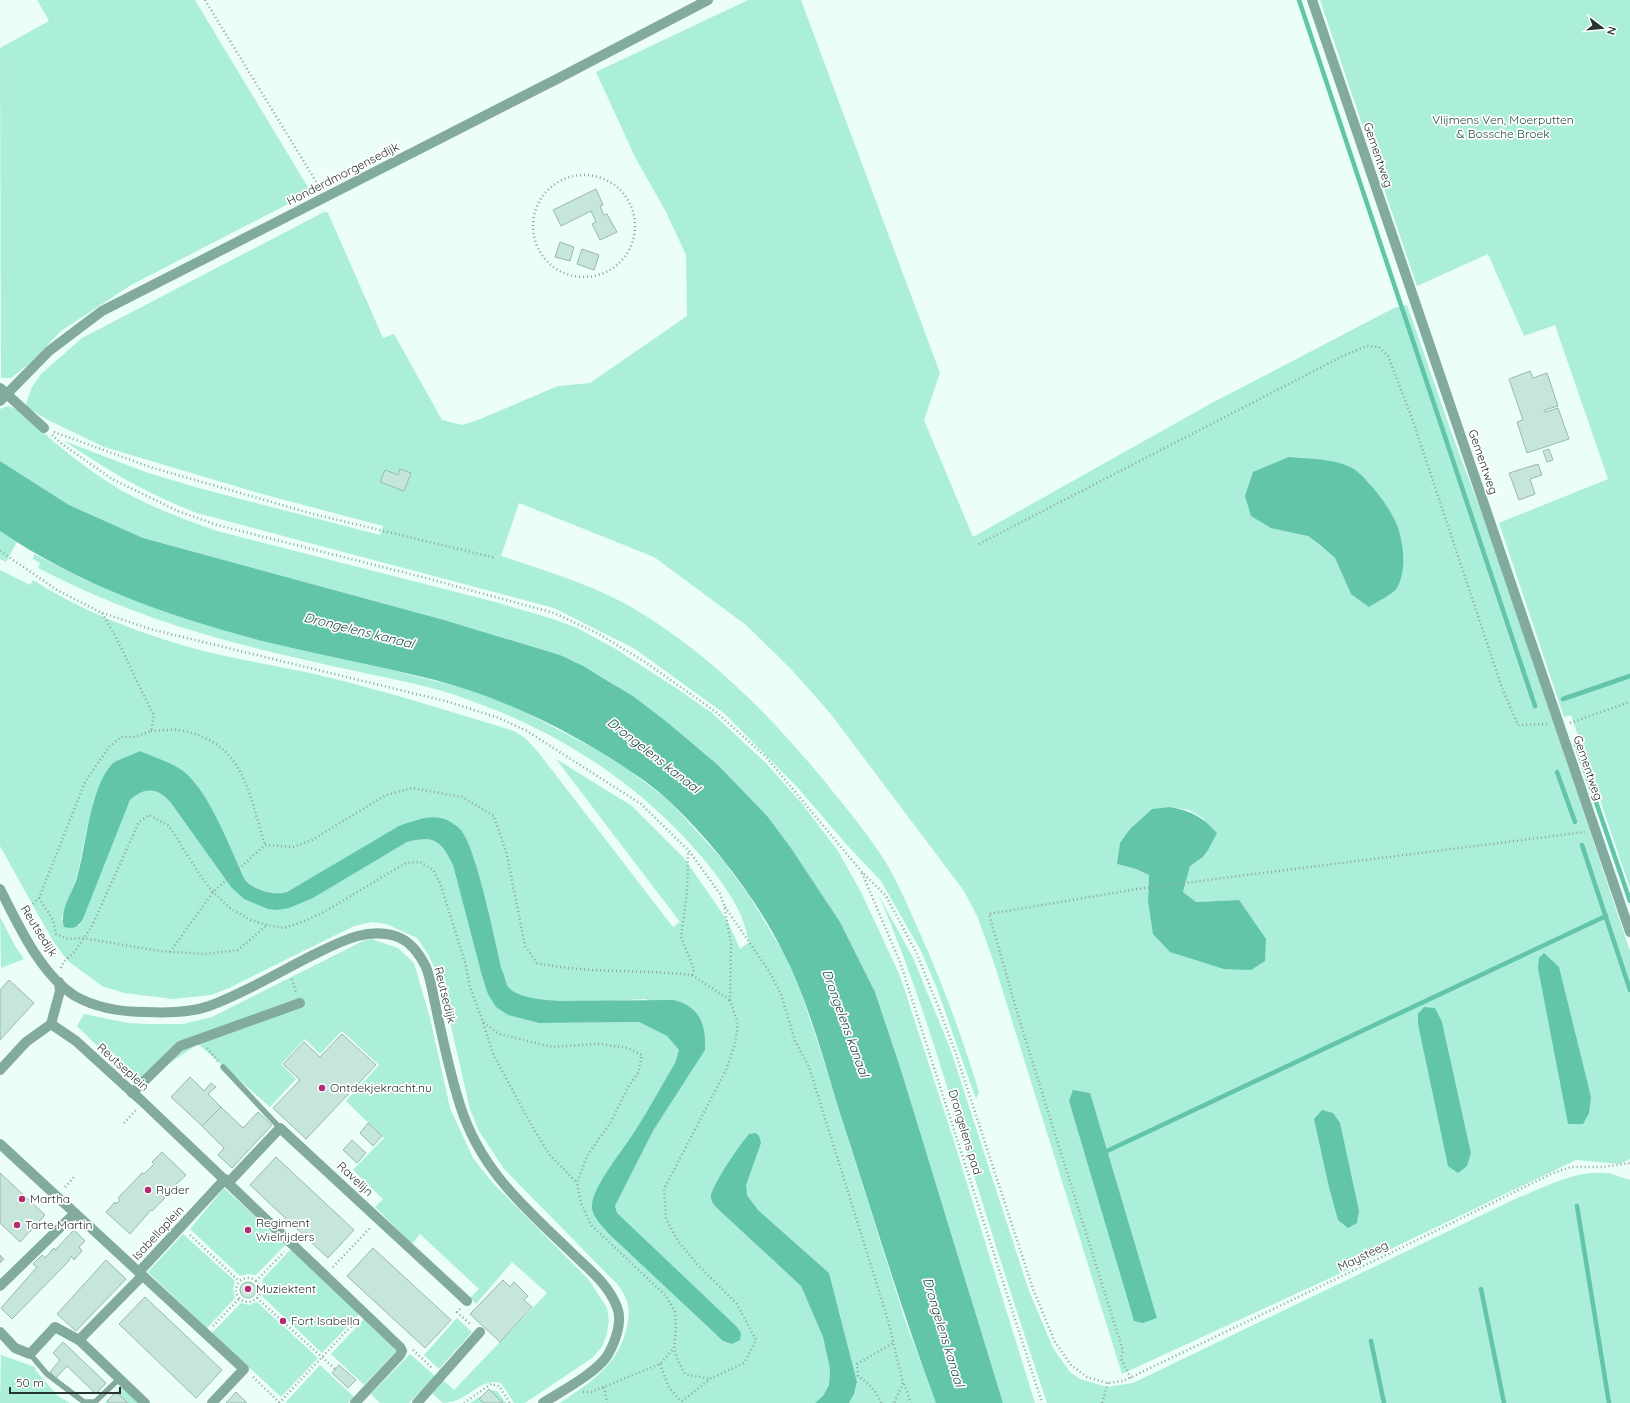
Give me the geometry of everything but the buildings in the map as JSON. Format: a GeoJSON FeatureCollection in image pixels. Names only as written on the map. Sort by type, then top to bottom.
{"type":"FeatureCollection","features":[{"type":"Feature","properties":{"kind":"street","name":"Honderdmorgensedijk"},"geometry":{"type":"LineString","coordinates":[[2,394],[49,351],[102,311],[708,0]]}},
{"type":"Feature","properties":{"kind":"street","name":"Gementweg"},"geometry":{"type":"LineString","coordinates":[[1312,0],[1630,932]]}},
{"type":"Feature","properties":{"kind":"street"},"geometry":{"type":"LineString","coordinates":[[2,394],[44,428]]}},
{"type":"Feature","properties":{"kind":"street","name":"Reutsedijk"},"geometry":{"type":"LineString","coordinates":[[0,889],[38,958],[59,982],[75,996],[99,1006],[128,1012],[170,1013],[206,1008],[238,994],[351,937],[375,933],[398,937],[413,946],[426,968],[454,1086],[465,1121],[479,1151],[494,1173],[529,1211],[607,1287],[618,1309],[617,1335],[605,1359],[586,1375],[543,1403]]}},
{"type":"Feature","properties":{"kind":"street"},"geometry":{"type":"LineString","coordinates":[[0,1070],[26,1042],[51,1024],[60,991],[59,982]]}},
{"type":"Feature","properties":{"kind":"street"},"geometry":{"type":"LineString","coordinates":[[132,1093],[180,1046],[300,1003]]}},
{"type":"Feature","properties":{"kind":"street","name":"Reutseplein"},"geometry":{"type":"LineString","coordinates":[[51,1024],[76,1041],[227,1181]]}},
{"type":"Feature","properties":{"kind":"street"},"geometry":{"type":"LineString","coordinates":[[280,1128],[227,1181],[400,1347],[402,1351],[354,1403]]}},
{"type":"Feature","properties":{"kind":"street","name":"Ravelijn"},"geometry":{"type":"LineString","coordinates":[[280,1128],[467,1301]]}},
{"type":"Feature","properties":{"kind":"street"},"geometry":{"type":"LineString","coordinates":[[0,1144],[141,1274],[79,1340]]}},
{"type":"Feature","properties":{"kind":"street","name":"Isabellaplein"},"geometry":{"type":"LineString","coordinates":[[227,1181],[181,1227],[141,1274],[244,1369]]}},
{"type":"Feature","properties":{"kind":"street"},"geometry":{"type":"LineString","coordinates":[[0,1286],[75,1213]]}},
{"type":"Feature","properties":{"kind":"street"},"geometry":{"type":"LineString","coordinates":[[0,1332],[15,1348],[30,1354],[55,1327],[79,1340],[146,1403]]}},
{"type":"Feature","properties":{"kind":"street"},"geometry":{"type":"LineString","coordinates":[[417,1403],[480,1332]]}},
{"type":"Feature","properties":{"kind":"street"},"geometry":{"type":"LineString","coordinates":[[212,1403],[244,1369]]}},
{"type":"Feature","properties":{"kind":"lane"},"geometry":{"type":"LineString","coordinates":[[223,1068],[280,1128]]}},
{"type":"Feature","properties":{"kind":"lane"},"geometry":{"type":"LineString","coordinates":[[30,1354],[47,1374],[84,1402],[95,1402],[119,1379]]}},
{"type":"Feature","properties":{"kind":"path"},"geometry":{"type":"LineString","coordinates":[[205,0],[326,197]]}},
{"type":"Feature","properties":{"kind":"path"},"geometry":{"type":"LineString","coordinates":[[577,176],[600,178],[615,186],[630,206],[634,224],[632,241],[622,260],[611,269],[590,277],[569,276],[551,265],[538,250],[533,224],[537,207],[550,188],[560,182],[577,176]]}},
{"type":"Feature","properties":{"kind":"path"},"geometry":{"type":"LineString","coordinates":[[979,544],[1343,356],[1367,346],[1379,347],[1388,356],[1412,418],[1502,688],[1518,725],[1569,723],[1630,702]]}},
{"type":"Feature","properties":{"kind":"path"},"geometry":{"type":"LineString","coordinates":[[44,428],[150,468],[313,514],[496,558]]}},
{"type":"Feature","properties":{"kind":"path"},"geometry":{"type":"LineString","coordinates":[[44,428],[62,444],[112,479],[178,511],[217,525],[422,577],[554,613],[599,634],[645,662],[716,712],[766,757],[861,871],[886,896],[916,952],[956,1054],[1033,1289],[1055,1342],[1071,1365],[1087,1377],[1108,1383],[1102,1403]]}},
{"type":"Feature","properties":{"kind":"path"},"geometry":{"type":"LineString","coordinates":[[0,551],[57,590],[100,612],[150,629],[384,685],[449,702],[499,718],[527,731],[556,748],[641,804],[688,851],[720,894],[724,905],[731,944],[730,1000],[738,1024],[735,1044],[726,1070],[690,1143],[664,1189],[666,1219],[678,1241],[697,1264],[737,1304],[756,1340],[744,1363],[710,1379],[681,1403],[668,1386],[660,1364]]}},
{"type":"Feature","properties":{"kind":"path"},"geometry":{"type":"LineString","coordinates":[[100,612],[113,631],[140,690],[154,715],[151,731]]}},
{"type":"Feature","properties":{"kind":"path"},"geometry":{"type":"LineString","coordinates":[[16,920],[39,898],[82,789],[109,747],[121,737],[135,737],[151,731],[178,730],[217,743],[231,758],[248,784],[265,845]]}},
{"type":"Feature","properties":{"kind":"path"},"geometry":{"type":"LineString","coordinates":[[170,952],[213,892],[265,845],[294,847],[312,840],[386,795],[412,788],[462,796],[494,816],[507,855],[525,946],[537,963],[564,969],[660,971],[692,975],[730,1000]]}},
{"type":"Feature","properties":{"kind":"path"},"geometry":{"type":"LineString","coordinates":[[1131,1378],[1122,1359],[1123,1351],[1020,1022],[989,914],[1137,889],[1596,831]]}},
{"type":"Feature","properties":{"kind":"path"},"geometry":{"type":"LineString","coordinates":[[688,851],[687,892],[681,936],[694,969],[692,975]]}},
{"type":"Feature","properties":{"kind":"path","name":"Drongelens pad"},"geometry":{"type":"LineString","coordinates":[[861,871],[908,984],[1042,1403]]}},
{"type":"Feature","properties":{"kind":"path"},"geometry":{"type":"LineString","coordinates":[[39,898],[53,920],[56,934],[68,938],[83,938],[170,952],[205,954],[238,950],[267,925]]}},
{"type":"Feature","properties":{"kind":"path"},"geometry":{"type":"LineString","coordinates":[[724,905],[769,971],[781,994],[795,1041],[809,1067],[840,1161],[893,1343],[903,1383],[911,1403]]}},
{"type":"Feature","properties":{"kind":"path"},"geometry":{"type":"LineString","coordinates":[[59,982],[63,963],[75,950],[83,938]]}},
{"type":"Feature","properties":{"kind":"path"},"geometry":{"type":"LineString","coordinates":[[288,968],[300,1003]]}},
{"type":"Feature","properties":{"kind":"path"},"geometry":{"type":"LineString","coordinates":[[483,1022],[494,1056],[532,1126],[549,1154],[577,1183]]}},
{"type":"Feature","properties":{"kind":"path"},"geometry":{"type":"LineString","coordinates":[[199,1038],[223,1068]]}},
{"type":"Feature","properties":{"kind":"path"},"geometry":{"type":"LineString","coordinates":[[124,1123],[143,1102]]}},
{"type":"Feature","properties":{"kind":"path","name":"Maysteeg"},"geometry":{"type":"LineString","coordinates":[[1108,1383],[1124,1381],[1131,1378],[1553,1173],[1571,1166],[1603,1167],[1630,1162]]}},
{"type":"Feature","properties":{"kind":"path"},"geometry":{"type":"LineString","coordinates":[[56,1196],[75,1176]]}},
{"type":"Feature","properties":{"kind":"path"},"geometry":{"type":"LineString","coordinates":[[326,1275],[379,1219]]}},
{"type":"Feature","properties":{"kind":"path"},"geometry":{"type":"LineString","coordinates":[[181,1227],[239,1281]]}},
{"type":"Feature","properties":{"kind":"path"},"geometry":{"type":"LineString","coordinates":[[256,1281],[293,1243]]}},
{"type":"Feature","properties":{"kind":"path"},"geometry":{"type":"LineString","coordinates":[[248,1278],[256,1281],[260,1290],[257,1298],[250,1302],[239,1299],[235,1291],[239,1281],[248,1278]]}},
{"type":"Feature","properties":{"kind":"path"},"geometry":{"type":"LineString","coordinates":[[257,1298],[335,1369]]}},
{"type":"Feature","properties":{"kind":"path"},"geometry":{"type":"LineString","coordinates":[[206,1334],[239,1299]]}},
{"type":"Feature","properties":{"kind":"path"},"geometry":{"type":"LineString","coordinates":[[467,1301],[457,1312],[480,1332]]}},
{"type":"Feature","properties":{"kind":"path"},"geometry":{"type":"LineString","coordinates":[[244,1369],[280,1403],[365,1312]]}},
{"type":"Feature","properties":{"kind":"path"},"geometry":{"type":"LineString","coordinates":[[881,1403],[879,1396],[866,1381],[858,1376],[857,1364],[893,1343]]}},
{"type":"Feature","properties":{"kind":"path"},"geometry":{"type":"LineString","coordinates":[[402,1351],[410,1348],[441,1376]]}},
{"type":"Feature","properties":{"kind":"path"},"geometry":{"type":"LineString","coordinates":[[577,1393],[591,1392],[660,1364],[674,1348]]}},
{"type":"Feature","properties":{"kind":"path"},"geometry":{"type":"LineString","coordinates":[[894,1403],[903,1383]]}},
{"type":"Feature","properties":{"kind":"path"},"geometry":{"type":"LineString","coordinates":[[464,1403],[491,1384],[499,1386],[510,1403]]}},
{"type":"Feature","properties":{"kind":"path"},"geometry":{"type":"LineString","coordinates":[[604,1387],[608,1403]]}},
{"type":"Feature","properties":{"kind":"green space"},"geometry":{"type":"Polygon","coordinates":[[[37,0],[195,0],[309,189],[290,203],[131,285],[61,331],[30,363],[11,378],[1,378],[0,48],[49,21],[37,0]]]}},
{"type":"Feature","properties":{"kind":"green space"},"geometry":{"type":"Polygon","coordinates":[[[748,0],[801,0],[940,373],[924,420],[973,537],[1210,404],[1394,308],[1407,305],[1452,434],[1498,557],[1630,951],[1630,1159],[1620,1164],[1576,1160],[1341,1273],[1122,1374],[995,966],[978,918],[964,891],[830,713],[791,669],[746,625],[654,557],[519,503],[501,556],[567,578],[616,599],[659,625],[686,644],[736,686],[760,709],[805,758],[857,821],[890,869],[927,949],[959,1030],[979,1092],[976,1099],[936,986],[921,951],[881,881],[847,845],[798,788],[725,714],[635,649],[554,608],[197,513],[145,490],[96,462],[64,441],[148,473],[206,490],[380,535],[383,526],[262,494],[104,447],[48,420],[30,409],[26,404],[32,387],[41,374],[82,338],[324,212],[334,213],[328,213],[383,338],[394,334],[442,420],[462,425],[478,420],[558,386],[590,383],[687,316],[686,255],[666,212],[635,157],[596,72],[748,0]],[[1352,468],[1308,536],[1335,558],[1351,594],[1386,506],[1369,482],[1352,468]],[[1169,807],[1152,809],[1130,829],[1117,864],[1136,869],[1149,875],[1148,901],[1150,914],[1239,900],[1196,902],[1183,892],[1190,866],[1203,857],[1204,819],[1189,810],[1169,807]],[[1442,1022],[1467,1166],[1471,1153],[1442,1022]],[[1074,1091],[1069,1101],[1134,1321],[1157,1318],[1107,1151],[1074,1091]]]}},
{"type":"Feature","properties":{"kind":"green space","name":"Vlijmens Ven, Moerputten & Bossche Broek"},"geometry":{"type":"Polygon","coordinates":[[[1320,0],[1630,0],[1630,888],[1571,715],[1564,717],[1499,523],[1608,479],[1555,325],[1524,336],[1488,254],[1417,286],[1320,0]]]}},
{"type":"Feature","properties":{"kind":"green space"},"geometry":{"type":"Polygon","coordinates":[[[8,406],[26,416],[60,447],[101,477],[147,504],[175,516],[217,531],[499,603],[553,619],[577,628],[614,648],[712,713],[766,763],[803,805],[838,851],[861,892],[900,976],[951,1132],[1035,1403],[1003,1403],[901,1070],[875,992],[840,922],[791,848],[768,817],[718,765],[667,722],[633,696],[604,678],[560,655],[444,620],[143,538],[69,505],[0,461],[0,409],[8,406]]]}},
{"type":"Feature","properties":{"kind":"green space"},"geometry":{"type":"Polygon","coordinates":[[[0,531],[17,542],[6,562],[0,559],[0,531]]]}},
{"type":"Feature","properties":{"kind":"green space"},"geometry":{"type":"Polygon","coordinates":[[[34,554],[88,581],[392,670],[467,689],[519,709],[595,749],[626,768],[669,801],[722,859],[750,897],[783,952],[799,987],[905,1320],[936,1403],[849,1403],[854,1394],[857,1382],[829,1273],[758,1210],[747,1195],[745,1185],[748,1177],[749,1134],[716,1184],[718,1209],[801,1286],[823,1337],[830,1369],[829,1385],[823,1396],[815,1403],[560,1403],[591,1381],[616,1355],[626,1331],[629,1317],[627,1301],[618,1285],[504,1169],[479,1131],[470,1109],[441,983],[428,954],[417,938],[386,924],[372,922],[354,926],[229,988],[211,995],[173,999],[124,993],[102,986],[68,961],[53,941],[0,846],[0,570],[30,585],[33,580],[50,591],[87,610],[126,626],[185,646],[216,654],[310,673],[361,686],[514,731],[525,738],[538,752],[673,927],[680,922],[556,759],[632,806],[684,858],[727,920],[740,949],[749,942],[742,918],[729,893],[700,854],[679,832],[624,783],[574,749],[548,735],[494,709],[442,691],[261,649],[218,638],[156,619],[116,604],[57,578],[38,568],[40,563],[33,559],[34,554]],[[139,751],[112,764],[87,828],[77,876],[61,919],[79,926],[130,800],[141,792],[157,792],[171,803],[231,887],[277,910],[313,898],[407,842],[424,839],[431,840],[441,845],[453,865],[482,976],[496,1007],[509,1015],[539,1023],[639,1022],[667,1036],[679,1050],[675,1063],[636,1131],[601,1183],[610,1235],[723,1341],[732,1344],[617,1213],[615,1206],[653,1131],[705,1050],[646,999],[596,1002],[558,1002],[525,997],[513,991],[507,984],[504,976],[484,894],[472,853],[465,837],[459,828],[454,824],[439,819],[428,818],[416,820],[287,892],[270,893],[253,887],[245,880],[208,803],[172,764],[139,751]]]}},
{"type":"Feature","properties":{"kind":"green space"},"geometry":{"type":"Polygon","coordinates":[[[879,896],[913,958],[950,1048],[1029,1291],[1053,1348],[1070,1372],[1080,1379],[1107,1387],[1133,1383],[1513,1200],[1570,1177],[1582,1174],[1606,1173],[1630,1180],[1630,1403],[1047,1403],[996,1247],[927,1023],[892,927],[879,896]]]}},
{"type":"Feature","properties":{"kind":"green space"},"geometry":{"type":"Polygon","coordinates":[[[0,917],[15,946],[24,959],[1,968],[0,917]]]}},
{"type":"Feature","properties":{"kind":"green space"},"geometry":{"type":"Polygon","coordinates":[[[371,939],[398,948],[414,963],[430,1018],[450,1108],[473,1158],[491,1181],[589,1280],[607,1308],[609,1320],[607,1334],[602,1347],[592,1358],[525,1403],[514,1403],[501,1383],[493,1382],[486,1384],[452,1402],[443,1403],[432,1393],[443,1380],[454,1390],[547,1293],[512,1262],[476,1304],[470,1298],[479,1289],[420,1234],[412,1244],[375,1207],[383,1199],[353,1170],[384,1138],[346,1101],[379,1065],[342,1031],[320,1054],[305,1039],[281,1064],[296,1079],[270,1107],[198,1044],[137,1085],[77,1026],[84,1014],[128,1023],[146,1024],[183,1024],[212,1017],[363,941],[371,939]]]}},
{"type":"Feature","properties":{"kind":"green space"},"geometry":{"type":"Polygon","coordinates":[[[224,1188],[286,1244],[256,1275],[248,1274],[240,1276],[190,1229],[224,1188]]]}},
{"type":"Feature","properties":{"kind":"green space"},"geometry":{"type":"Polygon","coordinates":[[[183,1234],[235,1281],[233,1289],[235,1298],[207,1328],[148,1272],[183,1234]]]}},
{"type":"Feature","properties":{"kind":"green space"},"geometry":{"type":"Polygon","coordinates":[[[291,1249],[360,1313],[322,1353],[262,1296],[264,1289],[262,1280],[291,1249]]]}},
{"type":"Feature","properties":{"kind":"green space"},"geometry":{"type":"Polygon","coordinates":[[[257,1302],[318,1358],[281,1397],[212,1333],[241,1303],[249,1305],[257,1302]]]}},
{"type":"Feature","properties":{"kind":"green space"},"geometry":{"type":"Polygon","coordinates":[[[365,1318],[398,1349],[364,1385],[331,1354],[365,1318]]]}},
{"type":"Feature","properties":{"kind":"green space"},"geometry":{"type":"Polygon","coordinates":[[[457,1318],[472,1332],[439,1369],[424,1355],[457,1318]]]}},
{"type":"Feature","properties":{"kind":"green space"},"geometry":{"type":"Polygon","coordinates":[[[410,1354],[435,1376],[409,1403],[380,1403],[371,1394],[410,1354]]]}},
{"type":"Feature","properties":{"kind":"green space"},"geometry":{"type":"Polygon","coordinates":[[[1,1355],[35,1367],[36,1371],[58,1396],[70,1403],[0,1403],[1,1355]]]}},
{"type":"Feature","properties":{"kind":"green space"},"geometry":{"type":"Polygon","coordinates":[[[320,1365],[354,1397],[348,1403],[287,1403],[286,1402],[320,1365]]]}},
{"type":"Feature","properties":{"kind":"green space"},"geometry":{"type":"Polygon","coordinates":[[[122,1387],[140,1403],[105,1403],[122,1387]]]}},
{"type":"Feature","properties":{"kind":"green space"},"geometry":{"type":"Polygon","coordinates":[[[491,1390],[497,1391],[506,1403],[470,1403],[491,1390]]]}},
{"type":"Feature","properties":{"kind":"water"},"geometry":{"type":"Polygon","coordinates":[[[1289,457],[1337,462],[1352,468],[1366,479],[1380,496],[1392,515],[1399,531],[1402,545],[1402,574],[1397,588],[1392,593],[1369,607],[1351,594],[1335,558],[1320,545],[1308,536],[1271,528],[1251,516],[1245,496],[1253,472],[1289,457]]]}},
{"type":"Feature","properties":{"kind":"water","name":"Drongelens kanaal"},"geometry":{"type":"Polygon","coordinates":[[[0,461],[69,505],[143,538],[444,620],[560,655],[583,666],[633,696],[667,722],[718,765],[768,817],[791,848],[840,922],[875,992],[901,1070],[1003,1403],[936,1403],[898,1294],[814,1030],[792,970],[772,931],[746,891],[702,835],[669,801],[640,777],[587,744],[566,732],[502,702],[435,680],[235,634],[164,612],[130,599],[63,568],[31,551],[0,531],[0,461]]]}},
{"type":"Feature","properties":{"kind":"water"},"geometry":{"type":"Polygon","coordinates":[[[139,751],[173,765],[193,780],[211,807],[245,880],[253,887],[270,893],[287,892],[399,826],[423,818],[441,818],[456,825],[466,839],[478,873],[502,970],[507,985],[516,993],[530,998],[558,1001],[674,1000],[690,1007],[700,1018],[704,1032],[705,1050],[653,1131],[615,1206],[617,1213],[737,1327],[741,1333],[740,1340],[732,1344],[723,1341],[610,1235],[594,1215],[592,1207],[593,1199],[602,1179],[630,1139],[645,1114],[675,1063],[679,1050],[667,1036],[639,1022],[539,1023],[508,1015],[496,1007],[488,994],[482,976],[453,865],[441,845],[431,840],[424,839],[407,842],[313,898],[289,908],[277,910],[268,909],[244,899],[231,887],[166,798],[157,792],[141,792],[130,800],[83,919],[75,927],[64,927],[63,915],[77,878],[90,818],[99,788],[112,764],[139,751]]]}},
{"type":"Feature","properties":{"kind":"water"},"geometry":{"type":"Polygon","coordinates":[[[1169,807],[1184,810],[1196,815],[1217,833],[1203,857],[1190,866],[1183,892],[1196,902],[1239,900],[1266,939],[1265,961],[1251,970],[1224,969],[1170,952],[1153,934],[1148,901],[1149,875],[1136,869],[1117,864],[1120,843],[1130,829],[1152,809],[1169,807]]]}},
{"type":"Feature","properties":{"kind":"water"},"geometry":{"type":"Polygon","coordinates":[[[1544,953],[1559,967],[1591,1097],[1589,1113],[1583,1124],[1568,1124],[1538,968],[1539,958],[1544,953]]]}},
{"type":"Feature","properties":{"kind":"water"},"geometry":{"type":"Polygon","coordinates":[[[1424,1007],[1435,1008],[1442,1022],[1471,1153],[1467,1166],[1458,1173],[1448,1166],[1418,1024],[1418,1014],[1424,1007]]]}},
{"type":"Feature","properties":{"kind":"water"},"geometry":{"type":"Polygon","coordinates":[[[1073,1090],[1090,1093],[1157,1318],[1143,1323],[1134,1321],[1069,1101],[1073,1090]]]}},
{"type":"Feature","properties":{"kind":"water"},"geometry":{"type":"Polygon","coordinates":[[[1322,1110],[1333,1113],[1340,1123],[1359,1211],[1357,1223],[1348,1228],[1338,1220],[1314,1119],[1322,1110]]]}},
{"type":"Feature","properties":{"kind":"water"},"geometry":{"type":"Polygon","coordinates":[[[756,1133],[759,1136],[761,1143],[746,1185],[747,1195],[758,1210],[829,1273],[857,1382],[854,1394],[849,1403],[815,1403],[823,1396],[829,1385],[830,1369],[823,1337],[801,1286],[718,1209],[711,1200],[715,1185],[733,1156],[749,1134],[756,1133]]]}},
{"type":"Feature","properties":{"kind":"waterway"},"geometry":{"type":"LineString","coordinates":[[1299,0],[1535,706]]}},
{"type":"Feature","properties":{"kind":"waterway"},"geometry":{"type":"LineString","coordinates":[[1563,699],[1630,676]]}},
{"type":"Feature","properties":{"kind":"waterway"},"geometry":{"type":"LineString","coordinates":[[1576,744],[1630,901]]}},
{"type":"Feature","properties":{"kind":"waterway"},"geometry":{"type":"LineString","coordinates":[[1557,772],[1575,822]]}},
{"type":"Feature","properties":{"kind":"waterway"},"geometry":{"type":"LineString","coordinates":[[1582,845],[1630,990]]}},
{"type":"Feature","properties":{"kind":"waterway"},"geometry":{"type":"LineString","coordinates":[[1107,1151],[1606,916]]}},
{"type":"Feature","properties":{"kind":"waterway"},"geometry":{"type":"LineString","coordinates":[[1577,1206],[1609,1403]]}},
{"type":"Feature","properties":{"kind":"waterway"},"geometry":{"type":"LineString","coordinates":[[1481,1289],[1504,1403]]}},
{"type":"Feature","properties":{"kind":"waterway"},"geometry":{"type":"LineString","coordinates":[[1371,1341],[1384,1403]]}},
{"type":"Feature","properties":{"kind":"place","name":"Ontdekjekracht.nu"},"geometry":{"type":"Point","coordinates":[322,1088]}},
{"type":"Feature","properties":{"kind":"place","name":"Ryder"},"geometry":{"type":"Point","coordinates":[148,1190]}},
{"type":"Feature","properties":{"kind":"place","name":"Martha"},"geometry":{"type":"Point","coordinates":[22,1199]}},
{"type":"Feature","properties":{"kind":"place","name":"Tarte Martin"},"geometry":{"type":"Point","coordinates":[17,1225]}},
{"type":"Feature","properties":{"kind":"place","name":"Regiment Wielrijders"},"geometry":{"type":"Point","coordinates":[248,1230]}},
{"type":"Feature","properties":{"kind":"place","name":"Muziektent"},"geometry":{"type":"Point","coordinates":[248,1289]}},
{"type":"Feature","properties":{"kind":"place","name":"Fort Isabella"},"geometry":{"type":"Point","coordinates":[283,1321]}}]}
